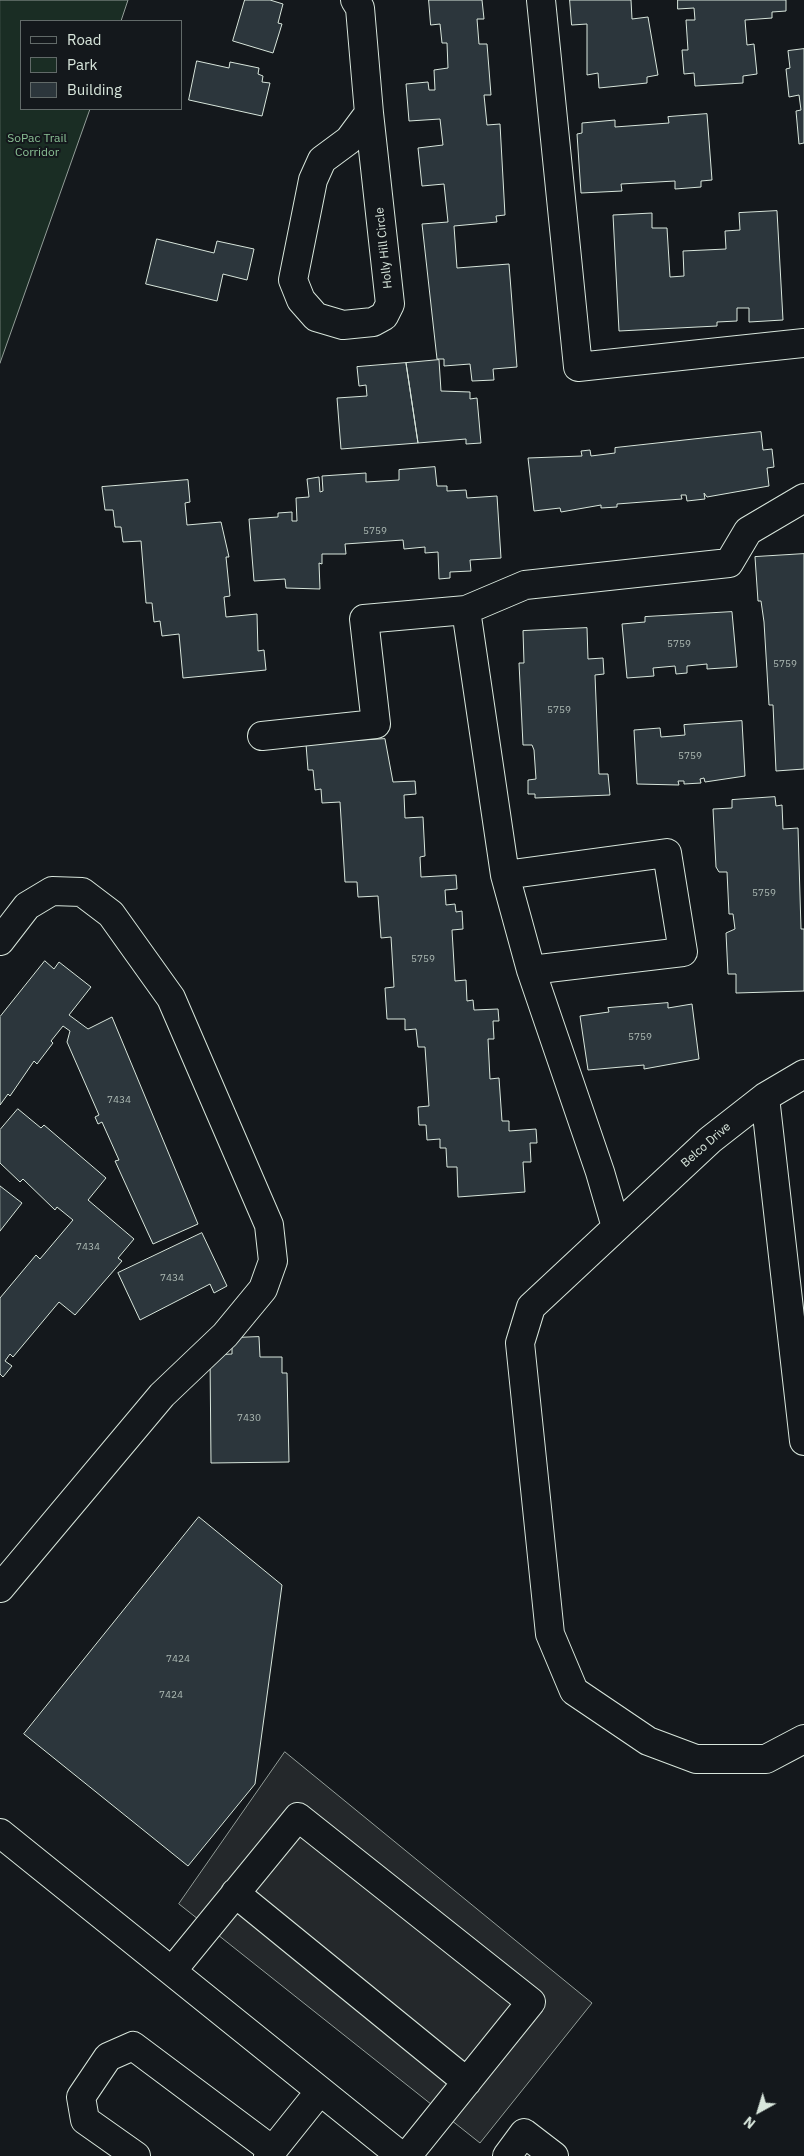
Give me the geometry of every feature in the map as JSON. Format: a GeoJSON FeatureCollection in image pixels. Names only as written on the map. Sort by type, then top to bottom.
{"type":"FeatureCollection","features":[{"type":"Feature","properties":{"kind":"street"},"geometry":{"type":"LineString","coordinates":[[541,0],[578,367],[804,344]]}},
{"type":"Feature","properties":{"kind":"street","name":"Holly Hill Circle"},"geometry":{"type":"LineString","coordinates":[[359,3],[390,304],[384,316],[373,322],[343,325],[316,317],[301,300],[293,280],[313,180],[322,160],[348,140],[369,113]]}},
{"type":"Feature","properties":{"kind":"street"},"geometry":{"type":"LineString","coordinates":[[262,736],[376,724],[364,619],[466,610],[525,585],[729,563],[748,531],[804,498]]}},
{"type":"Feature","properties":{"kind":"street"},"geometry":{"type":"LineString","coordinates":[[466,610],[505,875],[531,970],[600,1172],[616,1227]]}},
{"type":"Feature","properties":{"kind":"street"},"geometry":{"type":"LineString","coordinates":[[505,875],[668,853],[683,952],[531,970]]}},
{"type":"Feature","properties":{"kind":"street"},"geometry":{"type":"LineString","coordinates":[[0,941],[27,906],[52,891],[82,892],[111,914],[171,998],[269,1225],[273,1261],[262,1289],[225,1335],[162,1395],[0,1588]]}},
{"type":"Feature","properties":{"kind":"street","name":"Belco Drive"},"geometry":{"type":"LineString","coordinates":[[804,1074],[765,1097],[710,1140],[531,1307],[520,1343],[550,1634],[574,1691],[648,1741],[696,1759],[766,1760],[804,1739]]}},
{"type":"Feature","properties":{"kind":"street"},"geometry":{"type":"LineString","coordinates":[[765,1097],[804,1441]]}},
{"type":"Feature","properties":{"kind":"street"},"geometry":{"type":"LineString","coordinates":[[172,1971],[298,1817],[531,2002],[407,2156]]}},
{"type":"Feature","properties":{"kind":"street"},"geometry":{"type":"LineString","coordinates":[[0,1833],[402,2156]]}},
{"type":"Feature","properties":{"kind":"street"},"geometry":{"type":"LineString","coordinates":[[236,1893],[467,2082]]}},
{"type":"Feature","properties":{"kind":"street"},"geometry":{"type":"LineString","coordinates":[[136,2156],[85,2120],[81,2097],[108,2057],[133,2046],[270,2153],[320,2090]]}},
{"type":"Feature","properties":{"kind":"street"},"geometry":{"type":"LineString","coordinates":[[507,2156],[524,2133],[554,2156]]}},
{"type":"Feature","properties":{"kind":"green space","name":"SoPac Trail Corridor"},"geometry":{"type":"Polygon","coordinates":[[[0,0],[128,0],[121,20],[20,20],[20,110],[90,110],[0,363],[0,0]]]}},
{"type":"Feature","properties":{"kind":"shaded area"},"geometry":{"type":"Polygon","coordinates":[[[285,1752],[592,2003],[480,2143],[179,1904],[285,1752]]]}},
{"type":"Feature","properties":{"kind":"building"},"geometry":{"type":"Polygon","coordinates":[[[245,0],[270,0],[283,4],[278,23],[282,24],[273,53],[233,41],[245,0]]]}},
{"type":"Feature","properties":{"kind":"building"},"geometry":{"type":"Polygon","coordinates":[[[429,0],[482,0],[484,19],[477,19],[479,44],[487,44],[491,95],[484,95],[487,125],[500,124],[505,215],[496,216],[497,222],[454,226],[457,268],[509,264],[517,367],[493,369],[494,380],[472,381],[470,364],[444,366],[444,359],[437,359],[422,224],[448,222],[444,184],[422,186],[418,148],[443,145],[440,119],[409,121],[406,84],[428,82],[429,90],[435,90],[434,70],[448,68],[447,43],[442,43],[440,24],[431,25],[429,0]]]}},
{"type":"Feature","properties":{"kind":"building"},"geometry":{"type":"Polygon","coordinates":[[[570,0],[631,0],[632,19],[648,17],[658,75],[647,77],[647,83],[599,88],[598,73],[587,75],[587,24],[572,25],[570,0]]]}},
{"type":"Feature","properties":{"kind":"building"},"geometry":{"type":"Polygon","coordinates":[[[678,0],[786,0],[786,11],[772,12],[772,18],[745,20],[747,45],[754,44],[757,74],[743,76],[743,83],[695,86],[694,73],[684,74],[682,50],[688,50],[686,20],[695,20],[694,8],[678,9],[678,0]]]}},
{"type":"Feature","properties":{"kind":"building"},"geometry":{"type":"Polygon","coordinates":[[[804,49],[804,143],[799,144],[796,111],[801,110],[799,95],[789,97],[786,69],[790,68],[788,51],[804,49]]]}},
{"type":"Feature","properties":{"kind":"building"},"geometry":{"type":"Polygon","coordinates":[[[197,61],[229,68],[230,62],[259,68],[258,74],[263,76],[262,82],[270,83],[262,116],[189,100],[197,61]]]}},
{"type":"Feature","properties":{"kind":"building"},"geometry":{"type":"Polygon","coordinates":[[[707,114],[712,180],[701,181],[701,187],[675,189],[675,181],[621,184],[622,191],[581,193],[577,134],[582,133],[582,123],[615,120],[615,127],[669,123],[668,117],[707,114]]]}},
{"type":"Feature","properties":{"kind":"building"},"geometry":{"type":"Polygon","coordinates":[[[777,211],[783,320],[749,322],[749,308],[737,308],[737,321],[717,322],[717,326],[619,331],[613,215],[652,213],[652,228],[667,228],[670,277],[684,276],[683,251],[726,249],[725,231],[740,230],[739,213],[777,211]]]}},
{"type":"Feature","properties":{"kind":"building"},"geometry":{"type":"Polygon","coordinates":[[[157,239],[214,253],[217,241],[254,249],[247,280],[223,274],[217,301],[146,284],[157,239]]]}},
{"type":"Feature","properties":{"kind":"building"},"geometry":{"type":"Polygon","coordinates":[[[439,360],[441,391],[470,392],[470,399],[477,398],[481,443],[466,444],[466,439],[418,443],[406,363],[439,360]]]}},
{"type":"Feature","properties":{"kind":"building"},"geometry":{"type":"Polygon","coordinates":[[[406,363],[418,443],[341,449],[337,398],[367,396],[366,385],[359,386],[357,367],[406,363]]]}},
{"type":"Feature","properties":{"kind":"building"},"geometry":{"type":"Polygon","coordinates":[[[761,432],[763,450],[772,449],[774,467],[767,468],[769,486],[707,497],[704,493],[705,499],[687,501],[686,495],[681,495],[682,499],[617,504],[617,507],[601,508],[601,505],[561,512],[560,508],[534,511],[528,458],[582,456],[581,451],[590,450],[591,456],[615,453],[615,448],[761,432]]]}},
{"type":"Feature","properties":{"kind":"building"},"geometry":{"type":"Polygon","coordinates":[[[435,467],[437,486],[447,486],[447,491],[466,490],[467,498],[497,496],[501,558],[470,560],[471,571],[450,572],[450,578],[439,579],[438,552],[425,553],[425,547],[404,549],[403,540],[345,544],[346,554],[322,554],[322,564],[319,563],[320,589],[286,588],[285,579],[254,581],[249,519],[278,517],[278,513],[292,512],[292,521],[297,521],[296,498],[309,497],[307,479],[319,477],[320,492],[323,491],[322,476],[366,473],[366,482],[399,480],[399,470],[435,467]]]}},
{"type":"Feature","properties":{"kind":"building"},"geometry":{"type":"Polygon","coordinates":[[[188,480],[190,502],[185,503],[187,525],[221,522],[229,557],[226,557],[230,596],[224,597],[226,617],[257,614],[258,651],[264,650],[266,670],[183,678],[179,634],[162,636],[160,621],[154,622],[152,603],[146,603],[141,541],[123,542],[121,527],[115,527],[113,510],[105,510],[102,487],[188,480]]]}},
{"type":"Feature","properties":{"kind":"building"},"geometry":{"type":"Polygon","coordinates":[[[804,554],[804,769],[776,771],[773,705],[769,705],[764,622],[761,601],[758,601],[755,557],[804,554]]]}},
{"type":"Feature","properties":{"kind":"building"},"geometry":{"type":"Polygon","coordinates":[[[732,612],[737,667],[707,669],[707,664],[687,666],[687,673],[676,674],[675,666],[653,668],[654,676],[627,678],[622,624],[645,622],[645,617],[732,612]]]}},
{"type":"Feature","properties":{"kind":"building"},"geometry":{"type":"Polygon","coordinates":[[[587,628],[588,659],[603,658],[604,674],[595,675],[599,774],[608,774],[610,795],[535,798],[535,794],[528,794],[528,780],[536,779],[534,750],[532,745],[523,745],[519,663],[524,663],[523,631],[587,628]]]}},
{"type":"Feature","properties":{"kind":"building"},"geometry":{"type":"Polygon","coordinates":[[[742,721],[745,776],[705,782],[704,778],[700,779],[701,783],[684,784],[684,781],[678,781],[679,785],[637,784],[634,730],[660,728],[661,737],[685,735],[684,725],[742,721]]]}},
{"type":"Feature","properties":{"kind":"building"},"geometry":{"type":"Polygon","coordinates":[[[385,739],[393,782],[415,781],[416,794],[404,795],[405,818],[423,817],[425,856],[420,857],[421,877],[456,875],[457,889],[445,890],[446,905],[455,904],[456,912],[462,911],[463,929],[452,930],[455,981],[466,980],[467,1001],[473,1000],[474,1010],[498,1009],[499,1021],[493,1021],[494,1039],[488,1039],[490,1079],[499,1078],[502,1121],[509,1121],[509,1131],[536,1129],[537,1143],[530,1143],[531,1162],[523,1162],[525,1192],[458,1197],[457,1167],[447,1167],[446,1148],[440,1148],[440,1139],[427,1140],[426,1125],[419,1125],[418,1107],[429,1106],[425,1047],[418,1047],[416,1029],[405,1030],[405,1019],[387,1019],[385,988],[394,987],[391,937],[381,938],[378,896],[358,897],[357,882],[345,882],[340,802],[322,803],[321,789],[315,790],[313,770],[308,770],[306,744],[385,739]]]}},
{"type":"Feature","properties":{"kind":"building"},"geometry":{"type":"Polygon","coordinates":[[[775,797],[776,806],[782,805],[783,829],[798,828],[801,929],[804,929],[804,991],[736,993],[736,974],[728,974],[726,933],[735,929],[733,914],[729,914],[727,872],[719,872],[716,867],[713,809],[732,808],[732,800],[775,797]]]}},
{"type":"Feature","properties":{"kind":"building"},"geometry":{"type":"Polygon","coordinates":[[[45,961],[54,969],[59,962],[91,987],[69,1015],[88,1029],[112,1017],[198,1224],[153,1244],[115,1161],[119,1160],[102,1122],[98,1124],[95,1117],[99,1115],[67,1042],[70,1031],[63,1026],[37,1064],[34,1061],[10,1096],[8,1094],[0,1105],[0,1017],[45,961]]]}},
{"type":"Feature","properties":{"kind":"building"},"geometry":{"type":"Polygon","coordinates":[[[668,1003],[668,1008],[692,1004],[699,1059],[644,1069],[644,1065],[588,1070],[580,1016],[609,1012],[608,1008],[668,1003]]]}},
{"type":"Feature","properties":{"kind":"building"},"geometry":{"type":"Polygon","coordinates":[[[18,1109],[41,1128],[44,1125],[106,1178],[88,1200],[134,1239],[118,1258],[122,1261],[75,1315],[59,1302],[13,1357],[10,1354],[5,1361],[12,1366],[3,1377],[0,1374],[0,1298],[36,1255],[40,1259],[73,1220],[57,1207],[55,1210],[23,1179],[20,1182],[0,1163],[0,1130],[18,1109]]]}},
{"type":"Feature","properties":{"kind":"building"},"geometry":{"type":"Polygon","coordinates":[[[0,1186],[22,1203],[0,1231],[0,1186]]]}},
{"type":"Feature","properties":{"kind":"building"},"geometry":{"type":"Polygon","coordinates":[[[202,1233],[227,1286],[214,1293],[210,1284],[140,1320],[118,1273],[202,1233]]]}},
{"type":"Feature","properties":{"kind":"building"},"geometry":{"type":"Polygon","coordinates":[[[259,1337],[260,1357],[282,1357],[282,1373],[287,1373],[289,1462],[211,1463],[210,1355],[232,1354],[232,1338],[259,1337]]]}},
{"type":"Feature","properties":{"kind":"building"},"geometry":{"type":"Polygon","coordinates":[[[199,1517],[282,1585],[255,1784],[188,1866],[24,1734],[199,1517]]]}}]}
